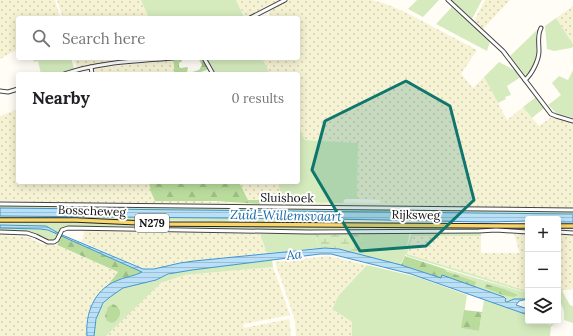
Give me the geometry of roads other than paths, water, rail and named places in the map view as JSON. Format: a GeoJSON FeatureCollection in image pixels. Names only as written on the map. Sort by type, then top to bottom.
{"type":"FeatureCollection","features":[{"type":"Feature","properties":{"kind":"main road","name":"Bosscheweg"},"geometry":{"type":"LineString","coordinates":[[0,220],[76,220],[164,224],[303,225]]}},
{"type":"Feature","properties":{"kind":"main road","name":"Rijksweg"},"geometry":{"type":"LineString","coordinates":[[303,225],[525,226]]}},
{"type":"Feature","properties":{"kind":"main road"},"geometry":{"type":"LineString","coordinates":[[561,226],[573,226]]}},
{"type":"Feature","properties":{"kind":"street"},"geometry":{"type":"LineString","coordinates":[[254,16],[285,0]]}},
{"type":"Feature","properties":{"kind":"street"},"geometry":{"type":"LineString","coordinates":[[448,0],[503,51],[551,114],[573,121]]}},
{"type":"Feature","properties":{"kind":"street"},"geometry":{"type":"LineString","coordinates":[[526,80],[538,59],[539,33],[541,28]]}},
{"type":"Feature","properties":{"kind":"street"},"geometry":{"type":"LineString","coordinates":[[72,72],[119,62],[146,60]]}},
{"type":"Feature","properties":{"kind":"street"},"geometry":{"type":"LineString","coordinates":[[205,60],[212,72]]}},
{"type":"Feature","properties":{"kind":"street"},"geometry":{"type":"LineString","coordinates":[[91,67],[92,72]]}},
{"type":"Feature","properties":{"kind":"street"},"geometry":{"type":"LineString","coordinates":[[0,91],[8,92],[16,90]]}},
{"type":"Feature","properties":{"kind":"street","name":"Sluishoek"},"geometry":{"type":"LineString","coordinates":[[0,204],[573,210]]}},
{"type":"Feature","properties":{"kind":"street","name":"Bosscheweg"},"geometry":{"type":"LineString","coordinates":[[0,232],[28,233],[48,242],[54,242],[59,237],[61,232],[68,228],[308,232]]}},
{"type":"Feature","properties":{"kind":"street","name":"Rijksweg"},"geometry":{"type":"LineString","coordinates":[[308,232],[496,230],[525,232]]}},
{"type":"Feature","properties":{"kind":"street"},"geometry":{"type":"LineString","coordinates":[[561,232],[573,233]]}},
{"type":"Feature","properties":{"kind":"water","name":"Zuid-Willemsvaart"},"geometry":{"type":"Polygon","coordinates":[[[0,208],[573,214],[573,222],[561,222],[561,216],[525,216],[525,221],[485,222],[0,216],[0,208]]]}},
{"type":"Feature","properties":{"kind":"water","name":"Aa"},"geometry":{"type":"Polygon","coordinates":[[[0,225],[46,226],[60,234],[143,269],[154,269],[194,261],[325,248],[339,249],[401,265],[441,278],[442,275],[504,297],[506,299],[505,301],[507,302],[514,299],[525,299],[519,301],[516,305],[525,308],[525,314],[411,274],[331,254],[320,254],[168,274],[156,280],[123,288],[103,303],[96,319],[94,336],[87,336],[89,311],[102,290],[108,285],[122,278],[142,272],[48,230],[0,228],[0,225]]]}}]}
